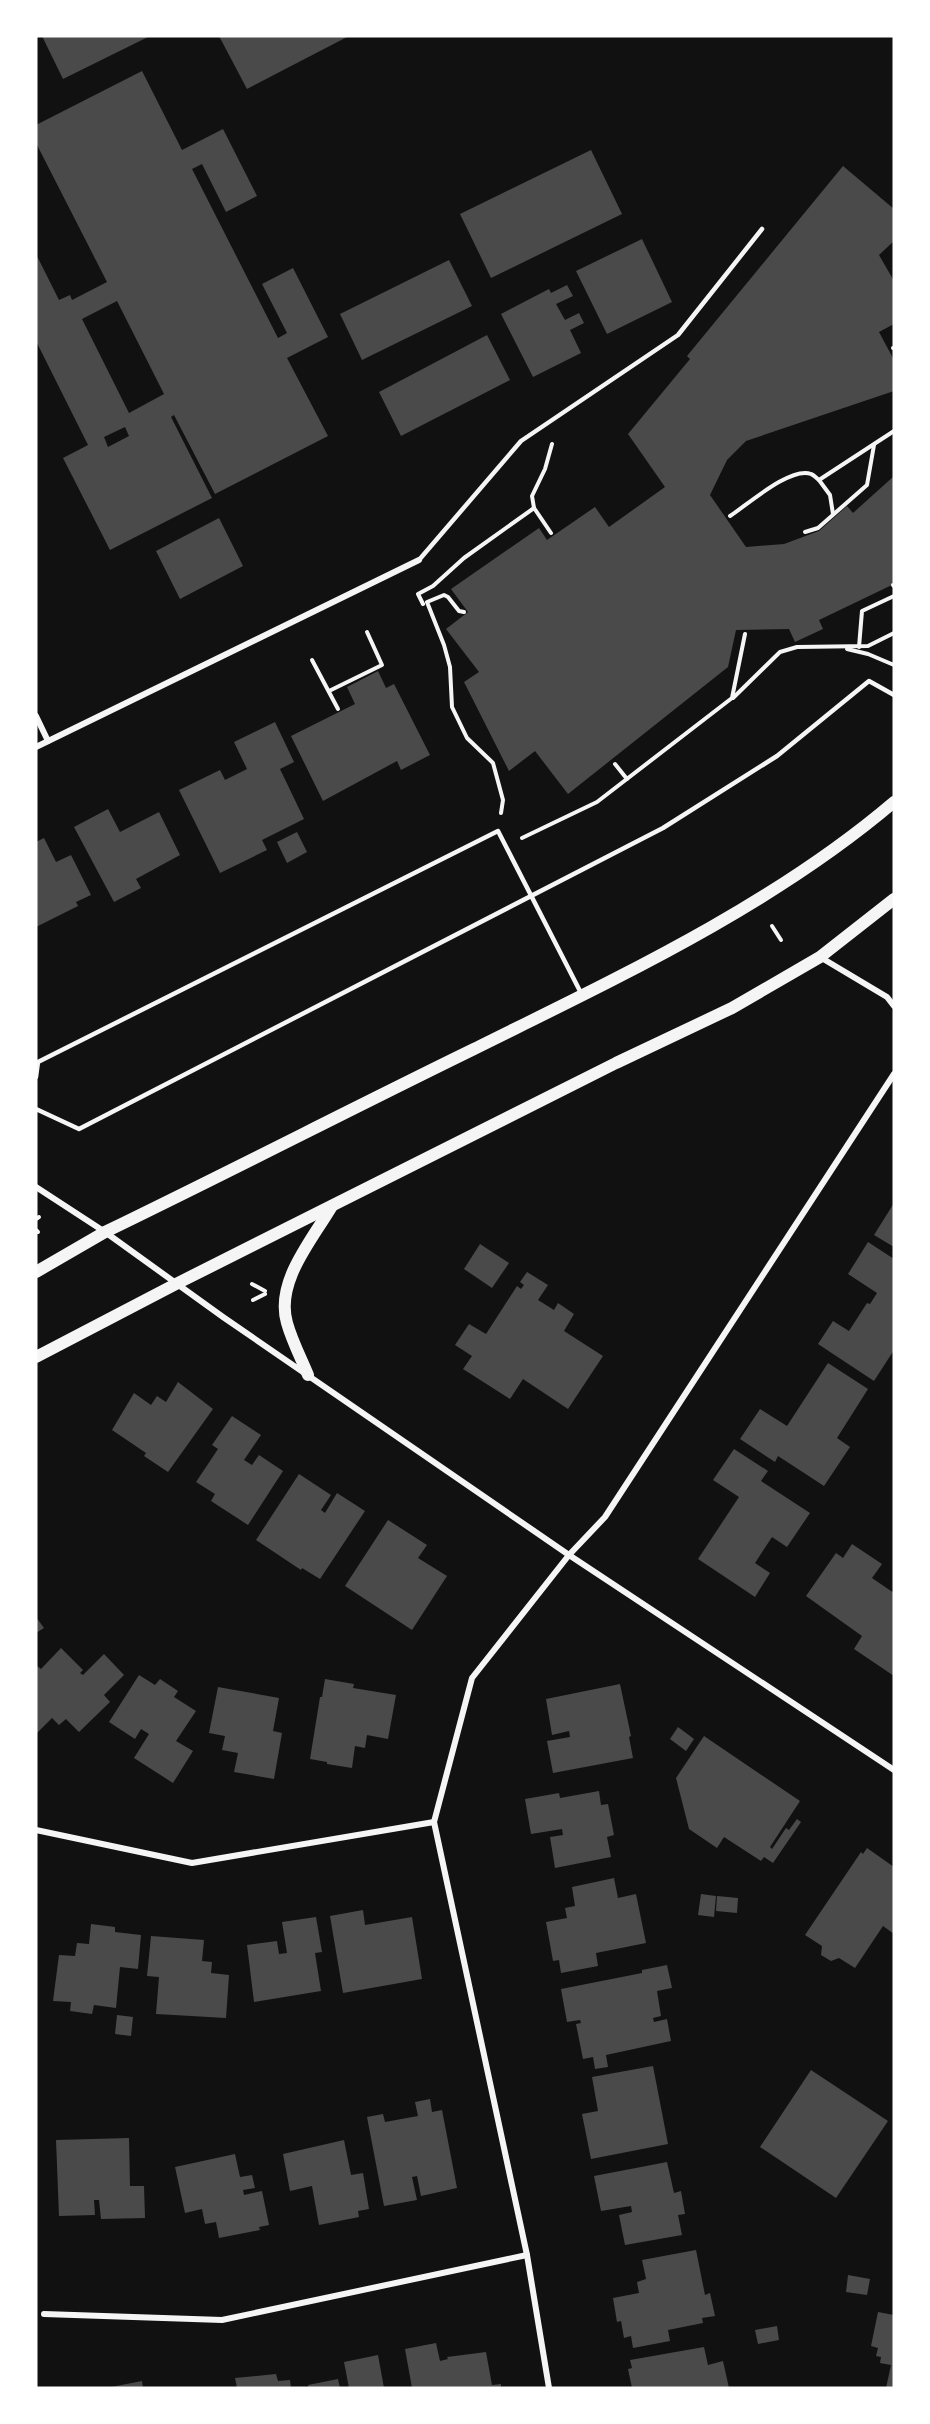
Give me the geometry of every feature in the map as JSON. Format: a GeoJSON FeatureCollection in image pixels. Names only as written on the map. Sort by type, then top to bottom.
{"type":"FeatureCollection","features":[{"type":"Feature","properties":{"kind":"main road"},"geometry":{"type":"LineString","coordinates":[[36,1272],[105,1232],[582,996],[756,901],[855,836],[894,802]]}},
{"type":"Feature","properties":{"kind":"main road"},"geometry":{"type":"LineString","coordinates":[[36,1357],[176,1284],[616,1063],[732,1008],[820,957],[894,899]]}},
{"type":"Feature","properties":{"kind":"main road"},"geometry":{"type":"LineString","coordinates":[[308,1375],[286,1322],[284,1296],[293,1272],[333,1205]]}},
{"type":"Feature","properties":{"kind":"street"},"geometry":{"type":"LineString","coordinates":[[36,747],[419,560]]}},
{"type":"Feature","properties":{"kind":"street"},"geometry":{"type":"LineString","coordinates":[[36,716],[48,741]]}},
{"type":"Feature","properties":{"kind":"street"},"geometry":{"type":"LineString","coordinates":[[820,957],[887,996],[894,1006]]}},
{"type":"Feature","properties":{"kind":"street"},"geometry":{"type":"LineString","coordinates":[[549,2388],[527,2255],[435,1822],[472,1678],[569,1555],[605,1517],[894,1074]]}},
{"type":"Feature","properties":{"kind":"street"},"geometry":{"type":"LineString","coordinates":[[36,1187],[105,1232],[176,1284],[569,1555],[894,1770]]}},
{"type":"Feature","properties":{"kind":"street"},"geometry":{"type":"LineString","coordinates":[[36,1830],[192,1863],[435,1822]]}},
{"type":"Feature","properties":{"kind":"street"},"geometry":{"type":"LineString","coordinates":[[44,2314],[222,2319],[527,2255]]}},
{"type":"Feature","properties":{"kind":"lane"},"geometry":{"type":"LineString","coordinates":[[419,560],[521,441],[678,335],[762,229]]}},
{"type":"Feature","properties":{"kind":"lane"},"geometry":{"type":"LineString","coordinates":[[36,1109],[79,1129],[663,828],[777,756],[869,681],[894,695]]}},
{"type":"Feature","properties":{"kind":"lane"},"geometry":{"type":"LineString","coordinates":[[36,1077],[38,1062],[498,831],[582,996]]}},
{"type":"Feature","properties":{"kind":"path"},"geometry":{"type":"LineString","coordinates":[[549,422],[551,453],[532,496],[534,508],[551,532]]}},
{"type":"Feature","properties":{"kind":"path"},"geometry":{"type":"LineString","coordinates":[[819,480],[894,431]]}},
{"type":"Feature","properties":{"kind":"path"},"geometry":{"type":"LineString","coordinates":[[805,532],[818,528],[867,485],[874,444]]}},
{"type":"Feature","properties":{"kind":"path"},"geometry":{"type":"LineString","coordinates":[[730,516],[781,481],[797,474],[811,474],[819,480],[830,495],[833,514]]}},
{"type":"Feature","properties":{"kind":"path"},"geometry":{"type":"LineString","coordinates":[[423,604],[418,594],[432,586],[464,558],[534,508]]}},
{"type":"Feature","properties":{"kind":"path"},"geometry":{"type":"LineString","coordinates":[[464,612],[459,611],[444,595],[427,602],[447,656],[452,707],[467,738],[493,763],[503,800],[498,831]]}},
{"type":"Feature","properties":{"kind":"path"},"geometry":{"type":"LineString","coordinates":[[859,647],[862,611],[894,596]]}},
{"type":"Feature","properties":{"kind":"path"},"geometry":{"type":"LineString","coordinates":[[329,691],[382,665],[367,632]]}},
{"type":"Feature","properties":{"kind":"path"},"geometry":{"type":"LineString","coordinates":[[505,846],[597,802],[732,699],[780,652],[797,647],[868,646],[894,633]]}},
{"type":"Feature","properties":{"kind":"path"},"geometry":{"type":"LineString","coordinates":[[732,699],[745,634]]}},
{"type":"Feature","properties":{"kind":"path"},"geometry":{"type":"LineString","coordinates":[[840,647],[868,654],[894,665]]}},
{"type":"Feature","properties":{"kind":"path"},"geometry":{"type":"LineString","coordinates":[[312,660],[338,709]]}},
{"type":"Feature","properties":{"kind":"path"},"geometry":{"type":"LineString","coordinates":[[615,764],[627,779]]}},
{"type":"Feature","properties":{"kind":"path"},"geometry":{"type":"LineString","coordinates":[[772,926],[782,940]]}},
{"type":"Feature","properties":{"kind":"path"},"geometry":{"type":"LineString","coordinates":[[252,1284],[268,1293]]}},
{"type":"Feature","properties":{"kind":"building"},"geometry":{"type":"Polygon","coordinates":[[[42,36],[150,36],[63,79],[42,36]]]}},
{"type":"Feature","properties":{"kind":"building"},"geometry":{"type":"Polygon","coordinates":[[[219,36],[349,36],[247,89],[219,36]]]}},
{"type":"Feature","properties":{"kind":"building"},"geometry":{"type":"Polygon","coordinates":[[[142,71],[182,150],[223,129],[257,196],[226,212],[202,164],[192,169],[278,338],[287,333],[262,284],[293,268],[328,337],[287,358],[328,436],[215,494],[174,415],[171,417],[212,498],[110,550],[63,458],[88,445],[36,341],[36,254],[59,300],[70,295],[72,300],[107,282],[36,143],[36,125],[142,71]],[[117,301],[82,319],[129,413],[164,394],[117,301]],[[125,427],[104,437],[108,447],[129,436],[125,427]]]}},
{"type":"Feature","properties":{"kind":"building"},"geometry":{"type":"Polygon","coordinates":[[[591,150],[622,214],[491,278],[460,214],[591,150]]]}},
{"type":"Feature","properties":{"kind":"building"},"geometry":{"type":"Polygon","coordinates":[[[843,166],[894,209],[894,241],[879,255],[894,281],[894,324],[879,332],[894,360],[894,391],[746,441],[727,460],[710,495],[746,547],[784,544],[819,531],[847,506],[853,513],[894,476],[894,584],[819,620],[823,629],[795,642],[789,629],[736,630],[728,667],[568,794],[535,751],[509,771],[464,682],[479,672],[446,629],[468,612],[451,589],[539,528],[547,540],[595,507],[609,527],[665,487],[628,434],[690,359],[687,356],[843,166]]]}},
{"type":"Feature","properties":{"kind":"building"},"geometry":{"type":"Polygon","coordinates":[[[642,239],[672,302],[607,334],[576,271],[642,239]]]}},
{"type":"Feature","properties":{"kind":"building"},"geometry":{"type":"Polygon","coordinates":[[[449,260],[472,306],[362,360],[340,314],[449,260]]]}},
{"type":"Feature","properties":{"kind":"building"},"geometry":{"type":"Polygon","coordinates":[[[567,285],[573,296],[556,304],[565,320],[579,313],[584,323],[570,330],[581,353],[533,377],[501,314],[549,289],[551,293],[567,285]]]}},
{"type":"Feature","properties":{"kind":"building"},"geometry":{"type":"Polygon","coordinates":[[[487,335],[510,380],[401,436],[379,392],[487,335]]]}},
{"type":"Feature","properties":{"kind":"building"},"geometry":{"type":"Polygon","coordinates":[[[219,518],[243,566],[180,599],[156,551],[219,518]]]}},
{"type":"Feature","properties":{"kind":"building"},"geometry":{"type":"Polygon","coordinates":[[[378,671],[386,688],[394,684],[430,755],[401,770],[397,761],[323,801],[291,736],[355,704],[347,687],[378,671]]]}},
{"type":"Feature","properties":{"kind":"building"},"geometry":{"type":"Polygon","coordinates":[[[275,722],[294,762],[280,769],[304,819],[262,840],[267,850],[220,873],[179,790],[220,770],[225,780],[247,769],[234,742],[275,722]]]}},
{"type":"Feature","properties":{"kind":"building"},"geometry":{"type":"Polygon","coordinates":[[[108,809],[120,832],[159,812],[180,855],[136,879],[141,888],[114,902],[74,827],[108,809]]]}},
{"type":"Feature","properties":{"kind":"building"},"geometry":{"type":"Polygon","coordinates":[[[297,832],[307,852],[287,863],[277,842],[297,832]]]}},
{"type":"Feature","properties":{"kind":"building"},"geometry":{"type":"Polygon","coordinates":[[[44,838],[56,862],[71,855],[91,895],[76,902],[78,906],[36,927],[36,842],[44,838]]]}},
{"type":"Feature","properties":{"kind":"building"},"geometry":{"type":"Polygon","coordinates":[[[894,1203],[894,1247],[874,1235],[894,1203]]]}},
{"type":"Feature","properties":{"kind":"building"},"geometry":{"type":"Polygon","coordinates":[[[868,1242],[894,1259],[894,1350],[874,1381],[818,1344],[833,1321],[849,1331],[867,1303],[870,1304],[877,1293],[848,1274],[868,1242]]]}},
{"type":"Feature","properties":{"kind":"building"},"geometry":{"type":"Polygon","coordinates":[[[480,1244],[509,1263],[492,1288],[464,1269],[480,1244]]]}},
{"type":"Feature","properties":{"kind":"building"},"geometry":{"type":"Polygon","coordinates":[[[527,1272],[548,1285],[538,1300],[554,1310],[558,1303],[574,1314],[564,1331],[603,1356],[568,1409],[523,1379],[510,1399],[463,1369],[472,1356],[455,1345],[469,1324],[486,1334],[517,1286],[521,1289],[524,1285],[520,1282],[527,1272]]]}},
{"type":"Feature","properties":{"kind":"building"},"geometry":{"type":"Polygon","coordinates":[[[828,1363],[868,1389],[837,1438],[850,1447],[824,1486],[778,1456],[775,1462],[740,1439],[760,1409],[787,1426],[828,1363]]]}},
{"type":"Feature","properties":{"kind":"building"},"geometry":{"type":"Polygon","coordinates":[[[178,1382],[213,1409],[168,1472],[144,1456],[146,1453],[112,1430],[134,1393],[151,1405],[157,1396],[166,1402],[178,1382]]]}},
{"type":"Feature","properties":{"kind":"building"},"geometry":{"type":"Polygon","coordinates":[[[232,1416],[261,1435],[244,1460],[252,1465],[259,1455],[283,1471],[248,1525],[211,1501],[215,1494],[196,1482],[218,1449],[212,1445],[232,1416]]]}},
{"type":"Feature","properties":{"kind":"building"},"geometry":{"type":"Polygon","coordinates":[[[734,1449],[768,1471],[761,1481],[810,1513],[787,1547],[772,1537],[755,1563],[770,1573],[755,1597],[698,1559],[739,1497],[713,1480],[734,1449]]]}},
{"type":"Feature","properties":{"kind":"building"},"geometry":{"type":"Polygon","coordinates":[[[299,1474],[331,1495],[321,1510],[325,1513],[337,1493],[365,1511],[320,1579],[302,1568],[301,1570],[256,1540],[299,1474]]]}},
{"type":"Feature","properties":{"kind":"building"},"geometry":{"type":"Polygon","coordinates":[[[388,1520],[427,1545],[418,1558],[447,1576],[412,1630],[345,1586],[388,1520]]]}},
{"type":"Feature","properties":{"kind":"building"},"geometry":{"type":"Polygon","coordinates":[[[852,1544],[882,1564],[872,1578],[894,1593],[894,1676],[854,1649],[862,1636],[806,1596],[836,1553],[843,1558],[852,1544]]]}},
{"type":"Feature","properties":{"kind":"building"},"geometry":{"type":"Polygon","coordinates":[[[36,1617],[44,1628],[36,1633],[36,1617]]]}},
{"type":"Feature","properties":{"kind":"building"},"geometry":{"type":"Polygon","coordinates":[[[61,1648],[83,1670],[80,1673],[83,1675],[104,1654],[124,1675],[104,1695],[110,1702],[79,1732],[66,1719],[59,1725],[52,1718],[36,1734],[36,1665],[41,1669],[61,1648]]]}},
{"type":"Feature","properties":{"kind":"building"},"geometry":{"type":"Polygon","coordinates":[[[139,1675],[155,1685],[160,1679],[178,1691],[174,1697],[196,1711],[176,1741],[193,1751],[173,1783],[134,1758],[149,1734],[141,1729],[135,1739],[109,1722],[139,1675]]]}},
{"type":"Feature","properties":{"kind":"building"},"geometry":{"type":"Polygon","coordinates":[[[325,1679],[354,1684],[353,1688],[396,1695],[388,1739],[367,1735],[365,1748],[355,1746],[352,1768],[310,1759],[325,1679]]]}},
{"type":"Feature","properties":{"kind":"building"},"geometry":{"type":"Polygon","coordinates":[[[620,1684],[631,1736],[629,1737],[633,1758],[553,1773],[547,1741],[570,1737],[569,1731],[552,1735],[546,1699],[620,1684]]]}},
{"type":"Feature","properties":{"kind":"building"},"geometry":{"type":"Polygon","coordinates":[[[218,1687],[279,1698],[273,1731],[282,1733],[274,1779],[234,1772],[238,1753],[222,1750],[225,1736],[209,1733],[218,1687]]]}},
{"type":"Feature","properties":{"kind":"building"},"geometry":{"type":"Polygon","coordinates":[[[678,1727],[694,1739],[686,1751],[670,1739],[678,1727]]]}},
{"type":"Feature","properties":{"kind":"building"},"geometry":{"type":"Polygon","coordinates":[[[704,1736],[800,1801],[770,1847],[772,1849],[786,1828],[789,1830],[797,1819],[801,1822],[773,1863],[764,1857],[761,1861],[724,1837],[717,1848],[689,1829],[676,1778],[704,1736]]]}},
{"type":"Feature","properties":{"kind":"building"},"geometry":{"type":"Polygon","coordinates":[[[599,1791],[601,1805],[608,1804],[614,1835],[607,1837],[611,1857],[555,1868],[550,1837],[563,1835],[562,1829],[531,1834],[525,1799],[559,1793],[560,1798],[599,1791]]]}},
{"type":"Feature","properties":{"kind":"building"},"geometry":{"type":"Polygon","coordinates":[[[867,1848],[894,1867],[894,1934],[883,1926],[855,1968],[839,1958],[831,1961],[821,1955],[822,1946],[805,1935],[861,1852],[863,1854],[867,1848]]]}},
{"type":"Feature","properties":{"kind":"building"},"geometry":{"type":"Polygon","coordinates":[[[614,1878],[618,1898],[636,1894],[646,1943],[596,1953],[598,1966],[561,1973],[559,1960],[553,1961],[546,1922],[567,1918],[565,1908],[575,1906],[572,1887],[614,1878]]]}},
{"type":"Feature","properties":{"kind":"building"},"geometry":{"type":"Polygon","coordinates":[[[701,1894],[716,1896],[714,1917],[698,1915],[701,1894]]]}},
{"type":"Feature","properties":{"kind":"building"},"geometry":{"type":"Polygon","coordinates":[[[717,1896],[738,1898],[737,1913],[716,1911],[717,1896]]]}},
{"type":"Feature","properties":{"kind":"building"},"geometry":{"type":"Polygon","coordinates":[[[363,1910],[365,1925],[412,1917],[422,1979],[343,1993],[330,1916],[363,1910]]]}},
{"type":"Feature","properties":{"kind":"building"},"geometry":{"type":"Polygon","coordinates":[[[316,1917],[322,1952],[315,1953],[321,1991],[254,2002],[247,1945],[277,1941],[279,1954],[287,1953],[282,1922],[316,1917]]]}},
{"type":"Feature","properties":{"kind":"building"},"geometry":{"type":"Polygon","coordinates":[[[91,1924],[115,1927],[115,1932],[141,1935],[138,1969],[120,1967],[116,2008],[94,2005],[92,2014],[70,2011],[71,2002],[53,2001],[59,1955],[75,1956],[77,1943],[89,1944],[91,1924]]]}},
{"type":"Feature","properties":{"kind":"building"},"geometry":{"type":"Polygon","coordinates":[[[151,1936],[204,1940],[202,1961],[212,1962],[211,1973],[229,1975],[226,2018],[156,2014],[159,1977],[147,1976],[151,1936]]]}},
{"type":"Feature","properties":{"kind":"building"},"geometry":{"type":"Polygon","coordinates":[[[667,1965],[672,1988],[657,1991],[661,2016],[653,2018],[654,2022],[667,2019],[671,2041],[606,2055],[608,2067],[595,2069],[593,2057],[583,2059],[576,2024],[581,2023],[580,2020],[567,2022],[561,1989],[642,1973],[642,1970],[667,1965]]]}},
{"type":"Feature","properties":{"kind":"building"},"geometry":{"type":"Polygon","coordinates":[[[117,2015],[133,2017],[131,2036],[115,2034],[117,2015]]]}},
{"type":"Feature","properties":{"kind":"building"},"geometry":{"type":"Polygon","coordinates":[[[653,2066],[668,2144],[591,2159],[582,2114],[598,2111],[592,2077],[653,2066]]]}},
{"type":"Feature","properties":{"kind":"building"},"geometry":{"type":"Polygon","coordinates":[[[811,2070],[888,2121],[836,2198],[760,2147],[811,2070]]]}},
{"type":"Feature","properties":{"kind":"building"},"geometry":{"type":"Polygon","coordinates":[[[430,2099],[432,2112],[442,2110],[457,2188],[421,2196],[417,2176],[412,2177],[417,2200],[384,2206],[367,2117],[383,2114],[385,2122],[418,2116],[415,2102],[430,2099]]]}},
{"type":"Feature","properties":{"kind":"building"},"geometry":{"type":"Polygon","coordinates":[[[129,2138],[130,2186],[144,2186],[145,2218],[101,2219],[99,2200],[94,2200],[95,2215],[59,2216],[56,2140],[129,2138]]]}},
{"type":"Feature","properties":{"kind":"building"},"geometry":{"type":"Polygon","coordinates":[[[344,2140],[351,2175],[363,2173],[369,2209],[358,2211],[359,2217],[319,2225],[312,2186],[290,2191],[283,2154],[344,2140]]]}},
{"type":"Feature","properties":{"kind":"building"},"geometry":{"type":"Polygon","coordinates":[[[235,2154],[240,2177],[252,2175],[255,2188],[243,2190],[244,2195],[262,2191],[269,2225],[259,2227],[260,2230],[219,2238],[216,2222],[205,2224],[202,2209],[185,2213],[175,2167],[235,2154]]]}},
{"type":"Feature","properties":{"kind":"building"},"geometry":{"type":"Polygon","coordinates":[[[667,2162],[674,2193],[681,2191],[685,2214],[678,2215],[682,2235],[625,2245],[619,2215],[632,2212],[631,2206],[601,2211],[594,2176],[667,2162]]]}},
{"type":"Feature","properties":{"kind":"building"},"geometry":{"type":"Polygon","coordinates":[[[696,2250],[705,2295],[710,2293],[715,2316],[702,2318],[703,2323],[668,2330],[670,2341],[633,2348],[631,2336],[624,2338],[621,2321],[617,2322],[613,2298],[639,2293],[637,2282],[646,2279],[642,2260],[696,2250]]]}},
{"type":"Feature","properties":{"kind":"building"},"geometry":{"type":"Polygon","coordinates":[[[848,2275],[870,2279],[867,2295],[846,2292],[848,2275]]]}},
{"type":"Feature","properties":{"kind":"building"},"geometry":{"type":"Polygon","coordinates":[[[878,2312],[894,2315],[894,2388],[886,2388],[891,2365],[880,2363],[881,2357],[876,2356],[878,2348],[871,2346],[878,2312]]]}},
{"type":"Feature","properties":{"kind":"building"},"geometry":{"type":"Polygon","coordinates":[[[777,2326],[779,2340],[758,2344],[755,2330],[777,2326]]]}},
{"type":"Feature","properties":{"kind":"building"},"geometry":{"type":"Polygon","coordinates":[[[436,2343],[440,2361],[448,2359],[447,2357],[486,2352],[492,2385],[501,2384],[501,2388],[412,2388],[405,2349],[436,2343]]]}},
{"type":"Feature","properties":{"kind":"building"},"geometry":{"type":"Polygon","coordinates":[[[704,2347],[708,2365],[723,2361],[729,2388],[632,2388],[628,2369],[632,2368],[630,2360],[704,2347]]]}},
{"type":"Feature","properties":{"kind":"building"},"geometry":{"type":"Polygon","coordinates":[[[378,2355],[384,2388],[349,2388],[344,2362],[378,2355]]]}},
{"type":"Feature","properties":{"kind":"building"},"geometry":{"type":"Polygon","coordinates":[[[276,2374],[278,2381],[290,2380],[291,2388],[237,2388],[235,2378],[276,2374]]]}},
{"type":"Feature","properties":{"kind":"building"},"geometry":{"type":"Polygon","coordinates":[[[338,2379],[340,2388],[309,2388],[308,2385],[338,2379]]]}},
{"type":"Feature","properties":{"kind":"building"},"geometry":{"type":"Polygon","coordinates":[[[142,2381],[143,2388],[111,2388],[111,2387],[142,2381]]]}}]}
